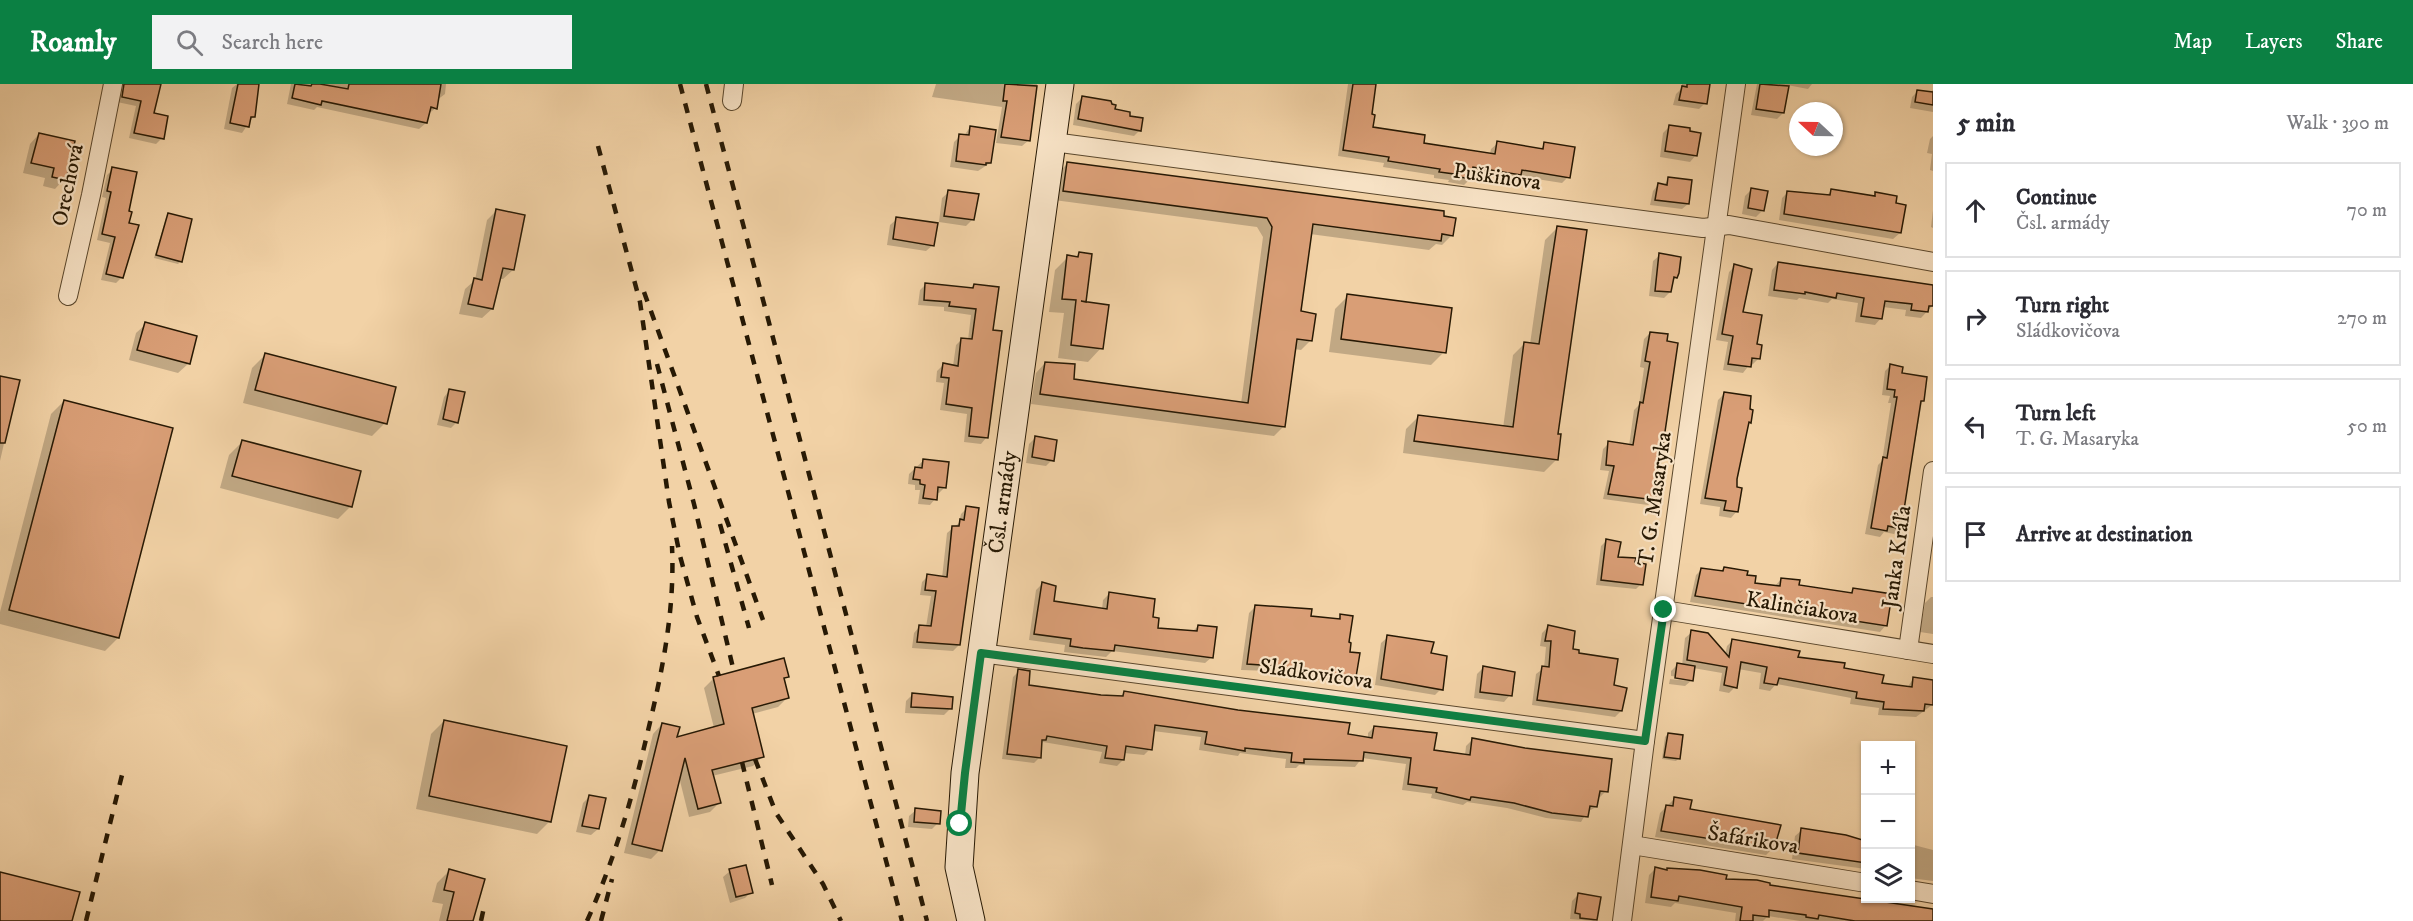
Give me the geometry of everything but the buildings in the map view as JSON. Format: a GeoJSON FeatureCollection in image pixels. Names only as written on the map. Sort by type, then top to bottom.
{"type":"FeatureCollection","features":[{"type":"Feature","properties":{"kind":"street","name":"Orechová"},"geometry":{"type":"LineString","coordinates":[[68,296],[113,84]]}},
{"type":"Feature","properties":{"kind":"street","name":"Čsl. armády"},"geometry":{"type":"LineString","coordinates":[[971,921],[959,867],[965,773],[1060,84]]}},
{"type":"Feature","properties":{"kind":"street","name":"T. G. Masaryka"},"geometry":{"type":"LineString","coordinates":[[1622,921],[1736,84]]}},
{"type":"Feature","properties":{"kind":"street","name":"Puškinova"},"geometry":{"type":"LineString","coordinates":[[1053,142],[1596,215],[1703,228],[1729,225],[1933,262]]}},
{"type":"Feature","properties":{"kind":"street","name":"Janka Kráľa"},"geometry":{"type":"LineString","coordinates":[[1908,650],[1933,471]]}},
{"type":"Feature","properties":{"kind":"street","name":"Kalinčiakova"},"geometry":{"type":"LineString","coordinates":[[1664,610],[1933,654]]}},
{"type":"Feature","properties":{"kind":"street","name":"Sládkovičova"},"geometry":{"type":"LineString","coordinates":[[981,653],[1645,741]]}},
{"type":"Feature","properties":{"kind":"street","name":"Šafárikova"},"geometry":{"type":"LineString","coordinates":[[1632,844],[1861,882]]}},
{"type":"Feature","properties":{"kind":"street"},"geometry":{"type":"LineString","coordinates":[[1915,891],[1933,894]]}},
{"type":"Feature","properties":{"kind":"railway"},"geometry":{"type":"LineString","coordinates":[[680,84],[902,921]]}},
{"type":"Feature","properties":{"kind":"railway"},"geometry":{"type":"LineString","coordinates":[[706,84],[927,921]]}},
{"type":"Feature","properties":{"kind":"railway"},"geometry":{"type":"LineString","coordinates":[[598,146],[640,302],[669,502],[680,556],[697,617],[719,676]]}},
{"type":"Feature","properties":{"kind":"railway"},"geometry":{"type":"LineString","coordinates":[[644,292],[763,620]]}},
{"type":"Feature","properties":{"kind":"railway"},"geometry":{"type":"LineString","coordinates":[[657,364],[694,504],[734,672]]}},
{"type":"Feature","properties":{"kind":"railway"},"geometry":{"type":"LineString","coordinates":[[720,524],[749,628]]}},
{"type":"Feature","properties":{"kind":"railway"},"geometry":{"type":"LineString","coordinates":[[587,921],[622,830],[653,711],[669,618],[672,546]]}},
{"type":"Feature","properties":{"kind":"railway"},"geometry":{"type":"LineString","coordinates":[[755,759],[776,813],[823,884],[841,921]]}},
{"type":"Feature","properties":{"kind":"railway"},"geometry":{"type":"LineString","coordinates":[[742,762],[772,885]]}},
{"type":"Feature","properties":{"kind":"railway"},"geometry":{"type":"LineString","coordinates":[[86,921],[122,775]]}},
{"type":"Feature","properties":{"kind":"railway"},"geometry":{"type":"LineString","coordinates":[[601,921],[612,879]]}},
{"type":"Feature","properties":{"kind":"railway"},"geometry":{"type":"LineString","coordinates":[[481,921],[484,907]]}},
{"type":"Feature","properties":{"kind":"route"},"geometry":{"type":"LineString","coordinates":[[960,824],[981,653],[1645,741],[1664,610]]}}]}
